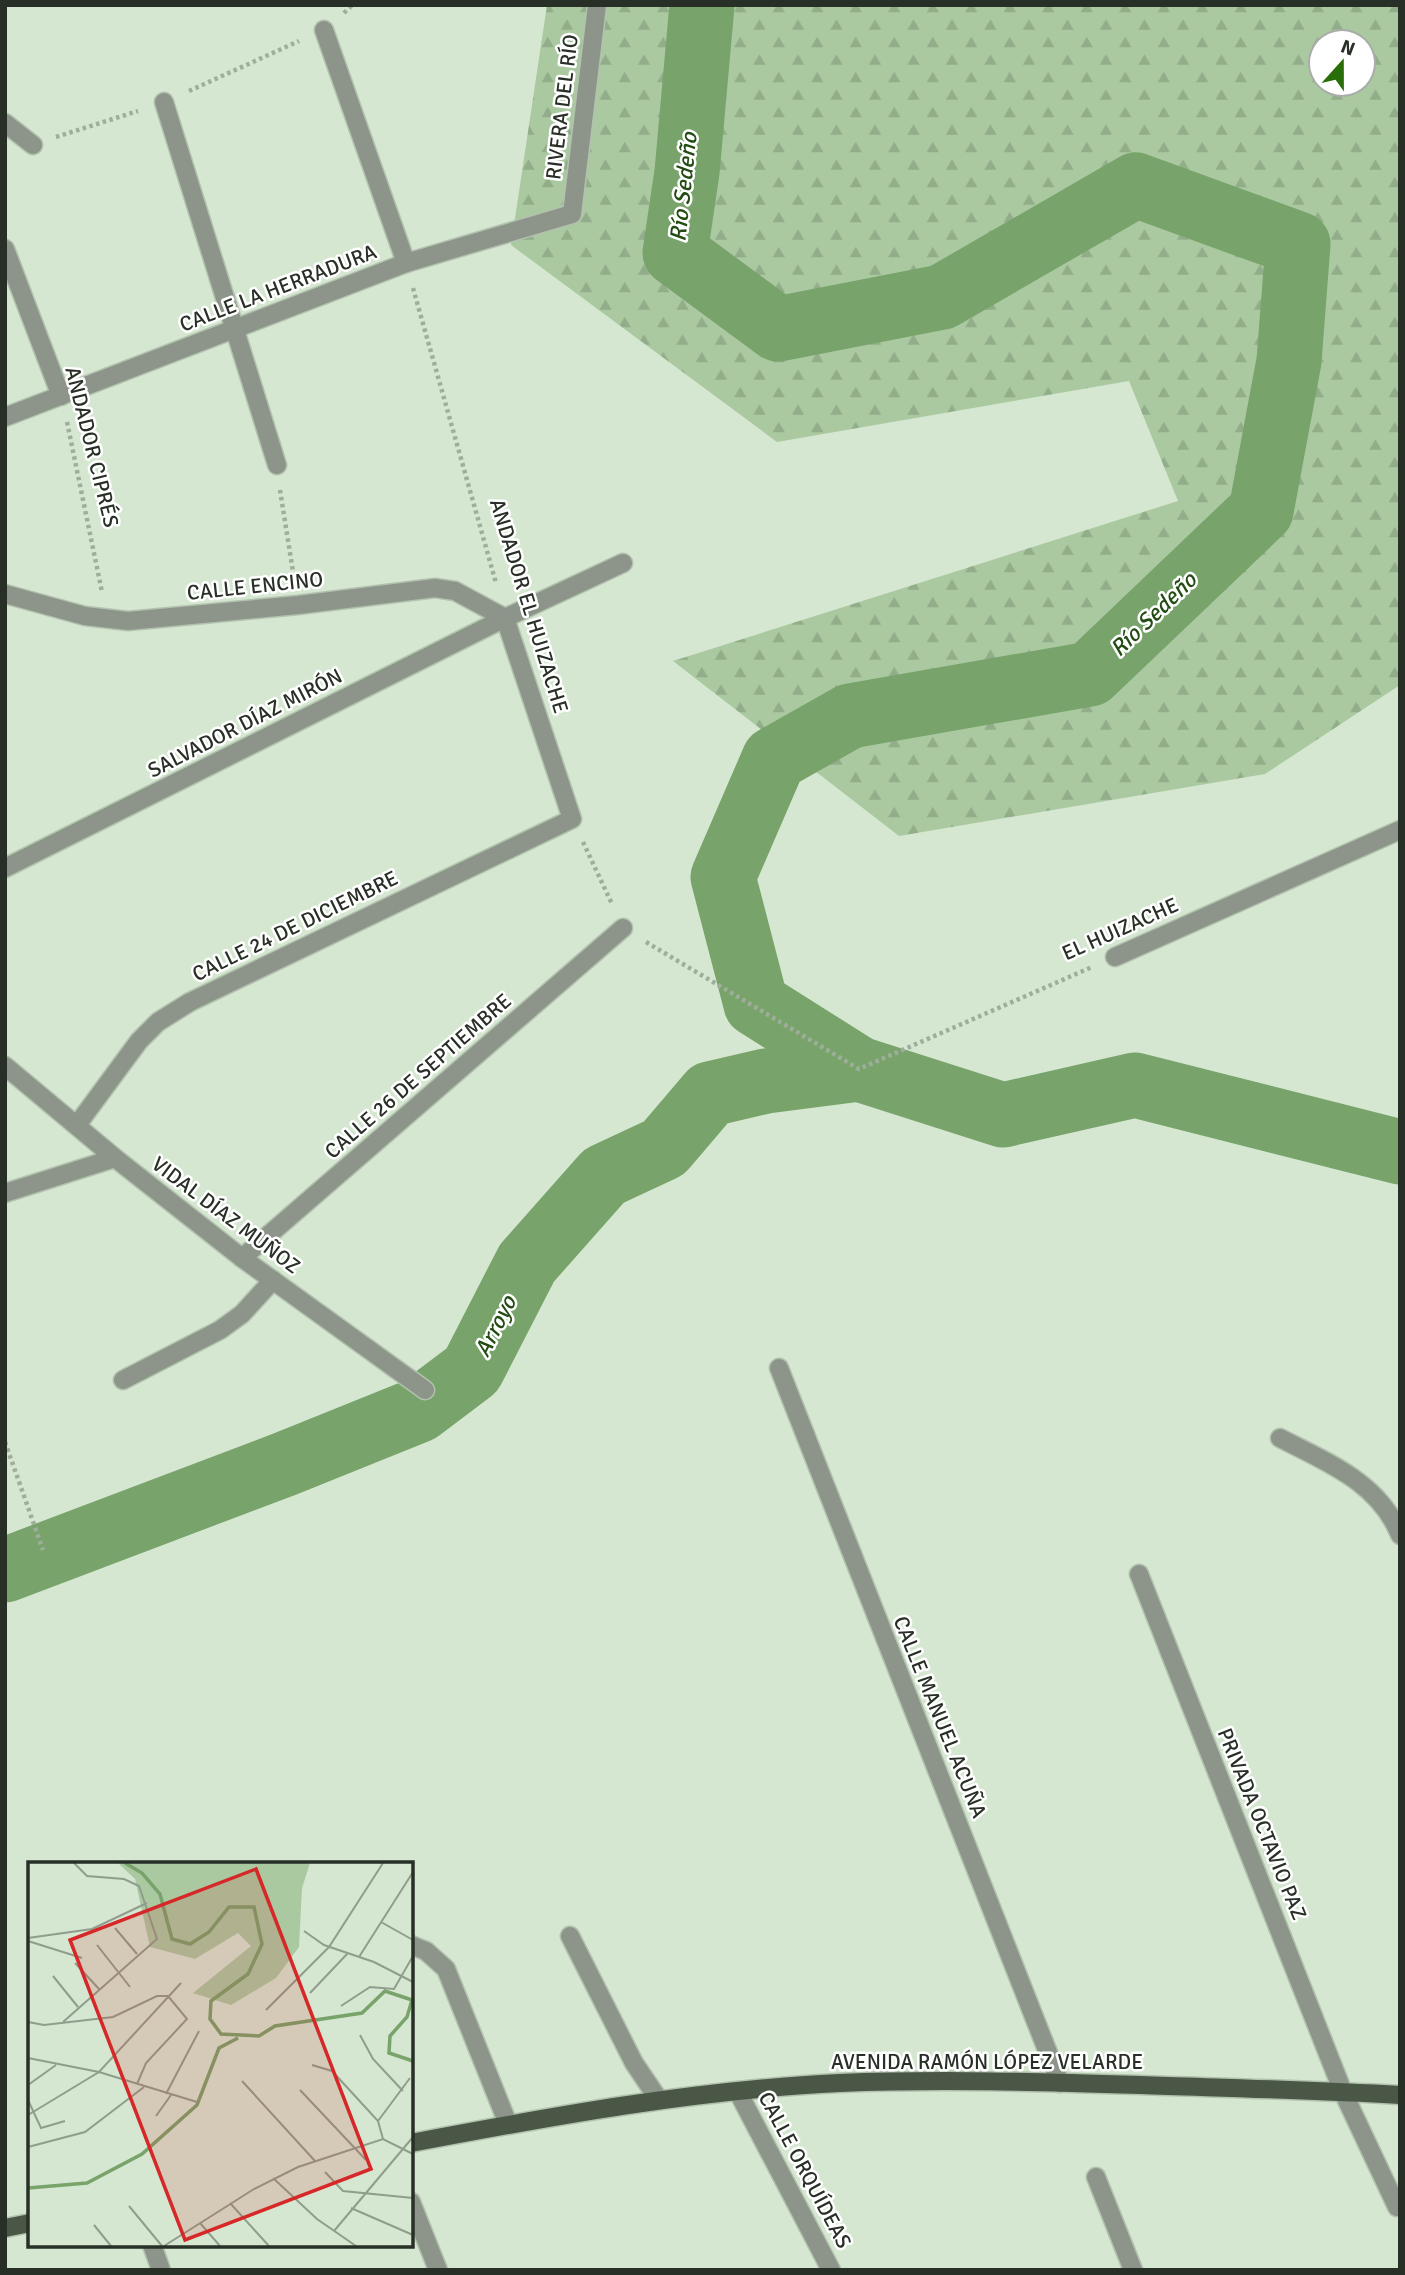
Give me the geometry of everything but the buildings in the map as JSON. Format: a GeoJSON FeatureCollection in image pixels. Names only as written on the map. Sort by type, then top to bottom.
{"type":"FeatureCollection","features":[{"type":"Feature","properties":{"kind":"main road","name":"AVENIDA RAMÓN LÓPEZ VELARDE"},"geometry":{"type":"LineString","coordinates":[[413,2143],[508,2124],[659,2100],[838,2083],[928,2080],[1400,2095]]}},
{"type":"Feature","properties":{"kind":"main road"},"geometry":{"type":"LineString","coordinates":[[5,2228],[28,2223]]}},
{"type":"Feature","properties":{"kind":"street","name":"RIVERA DEL RÍO"},"geometry":{"type":"LineString","coordinates":[[572,214],[597,5]]}},
{"type":"Feature","properties":{"kind":"street"},"geometry":{"type":"LineString","coordinates":[[324,30],[406,263]]}},
{"type":"Feature","properties":{"kind":"street"},"geometry":{"type":"LineString","coordinates":[[164,102],[277,465]]}},
{"type":"Feature","properties":{"kind":"street"},"geometry":{"type":"LineString","coordinates":[[5,123],[33,145]]}},
{"type":"Feature","properties":{"kind":"street","name":"CALLE LA HERRADURA"},"geometry":{"type":"LineString","coordinates":[[5,417],[406,263],[572,214]]}},
{"type":"Feature","properties":{"kind":"street","name":"ANDADOR CIPRÉS"},"geometry":{"type":"LineString","coordinates":[[5,249],[61,396]]}},
{"type":"Feature","properties":{"kind":"street","name":"SALVADOR DÍAZ MIRÓN"},"geometry":{"type":"LineString","coordinates":[[5,868],[505,618],[624,563]]}},
{"type":"Feature","properties":{"kind":"street","name":"CALLE ENCINO"},"geometry":{"type":"LineString","coordinates":[[5,594],[85,616],[128,621],[298,605],[435,588],[455,591],[505,618]]}},
{"type":"Feature","properties":{"kind":"street","name":"ANDADOR EL HUIZACHE"},"geometry":{"type":"LineString","coordinates":[[505,618],[572,819]]}},
{"type":"Feature","properties":{"kind":"street","name":"CALLE 24 DE DICIEMBRE"},"geometry":{"type":"LineString","coordinates":[[77,1125],[139,1041],[158,1022],[179,1009],[572,819]]}},
{"type":"Feature","properties":{"kind":"street","name":"EL HUIZACHE"},"geometry":{"type":"LineString","coordinates":[[1115,957],[1400,830]]}},
{"type":"Feature","properties":{"kind":"street","name":"CALLE 26 DE SEPTIEMBRE"},"geometry":{"type":"LineString","coordinates":[[242,1258],[623,928]]}},
{"type":"Feature","properties":{"kind":"street","name":"VIDAL DÍAZ MUÑOZ"},"geometry":{"type":"LineString","coordinates":[[5,1066],[115,1158],[242,1258],[425,1390]]}},
{"type":"Feature","properties":{"kind":"street"},"geometry":{"type":"LineString","coordinates":[[5,1193],[115,1158]]}},
{"type":"Feature","properties":{"kind":"street"},"geometry":{"type":"LineString","coordinates":[[123,1380],[220,1331],[242,1314],[273,1280]]}},
{"type":"Feature","properties":{"kind":"street","name":"CALLE MANUEL ACUÑA"},"geometry":{"type":"LineString","coordinates":[[779,1368],[1060,2083]]}},
{"type":"Feature","properties":{"kind":"street"},"geometry":{"type":"LineString","coordinates":[[1280,1438],[1353,1475],[1378,1498],[1400,1535]]}},
{"type":"Feature","properties":{"kind":"street","name":"PRIVADA OCTAVIO PAZ"},"geometry":{"type":"LineString","coordinates":[[1139,1574],[1343,2092],[1397,2207]]}},
{"type":"Feature","properties":{"kind":"street"},"geometry":{"type":"LineString","coordinates":[[570,1936],[634,2063],[659,2100]]}},
{"type":"Feature","properties":{"kind":"street"},"geometry":{"type":"LineString","coordinates":[[413,1946],[426,1951],[446,1969],[508,2124]]}},
{"type":"Feature","properties":{"kind":"street","name":"CALLE ORQUÍDEAS"},"geometry":{"type":"LineString","coordinates":[[738,2092],[826,2267]]}},
{"type":"Feature","properties":{"kind":"street"},"geometry":{"type":"LineString","coordinates":[[1096,2177],[1133,2270]]}},
{"type":"Feature","properties":{"kind":"street"},"geometry":{"type":"LineString","coordinates":[[413,2207],[438,2270]]}},
{"type":"Feature","properties":{"kind":"street"},"geometry":{"type":"LineString","coordinates":[[153,2247],[161,2270]]}},
{"type":"Feature","properties":{"kind":"path","name":"ANDADOR EL HUIZACHE"},"geometry":{"type":"LineString","coordinates":[[406,263],[505,618]]}},
{"type":"Feature","properties":{"kind":"path","name":"ANDADOR CIPRÉS"},"geometry":{"type":"LineString","coordinates":[[61,396],[108,620]]}},
{"type":"Feature","properties":{"kind":"path"},"geometry":{"type":"LineString","coordinates":[[277,465],[298,605]]}},
{"type":"Feature","properties":{"kind":"path"},"geometry":{"type":"LineString","coordinates":[[572,819],[623,928]]}},
{"type":"Feature","properties":{"kind":"path","name":"EL HUIZACHE"},"geometry":{"type":"LineString","coordinates":[[623,928],[859,1069],[1115,957]]}},
{"type":"Feature","properties":{"kind":"path"},"geometry":{"type":"LineString","coordinates":[[5,1442],[43,1550]]}},
{"type":"Feature","properties":{"kind":"green space"},"geometry":{"type":"Polygon","coordinates":[[[547,5],[1400,5],[1400,685],[1265,774],[899,836],[673,661],[1178,501],[1129,381],[777,442],[511,245],[547,5]]]}},
{"type":"Feature","properties":{"kind":"waterway","name":"Río Sedeño"},"geometry":{"type":"LineString","coordinates":[[702,5],[687,172],[675,253],[778,329],[942,297],[1136,185],[1298,244],[1289,361],[1261,511],[1090,674],[850,716],[774,759],[723,877],[756,1004],[859,1069],[1003,1115],[1135,1085],[1400,1152]]}},
{"type":"Feature","properties":{"kind":"waterway","name":"Arroyo"},"geometry":{"type":"LineString","coordinates":[[5,1570],[419,1410],[472,1370],[527,1263],[604,1176],[664,1148],[710,1094],[766,1081],[859,1069]]}}]}
